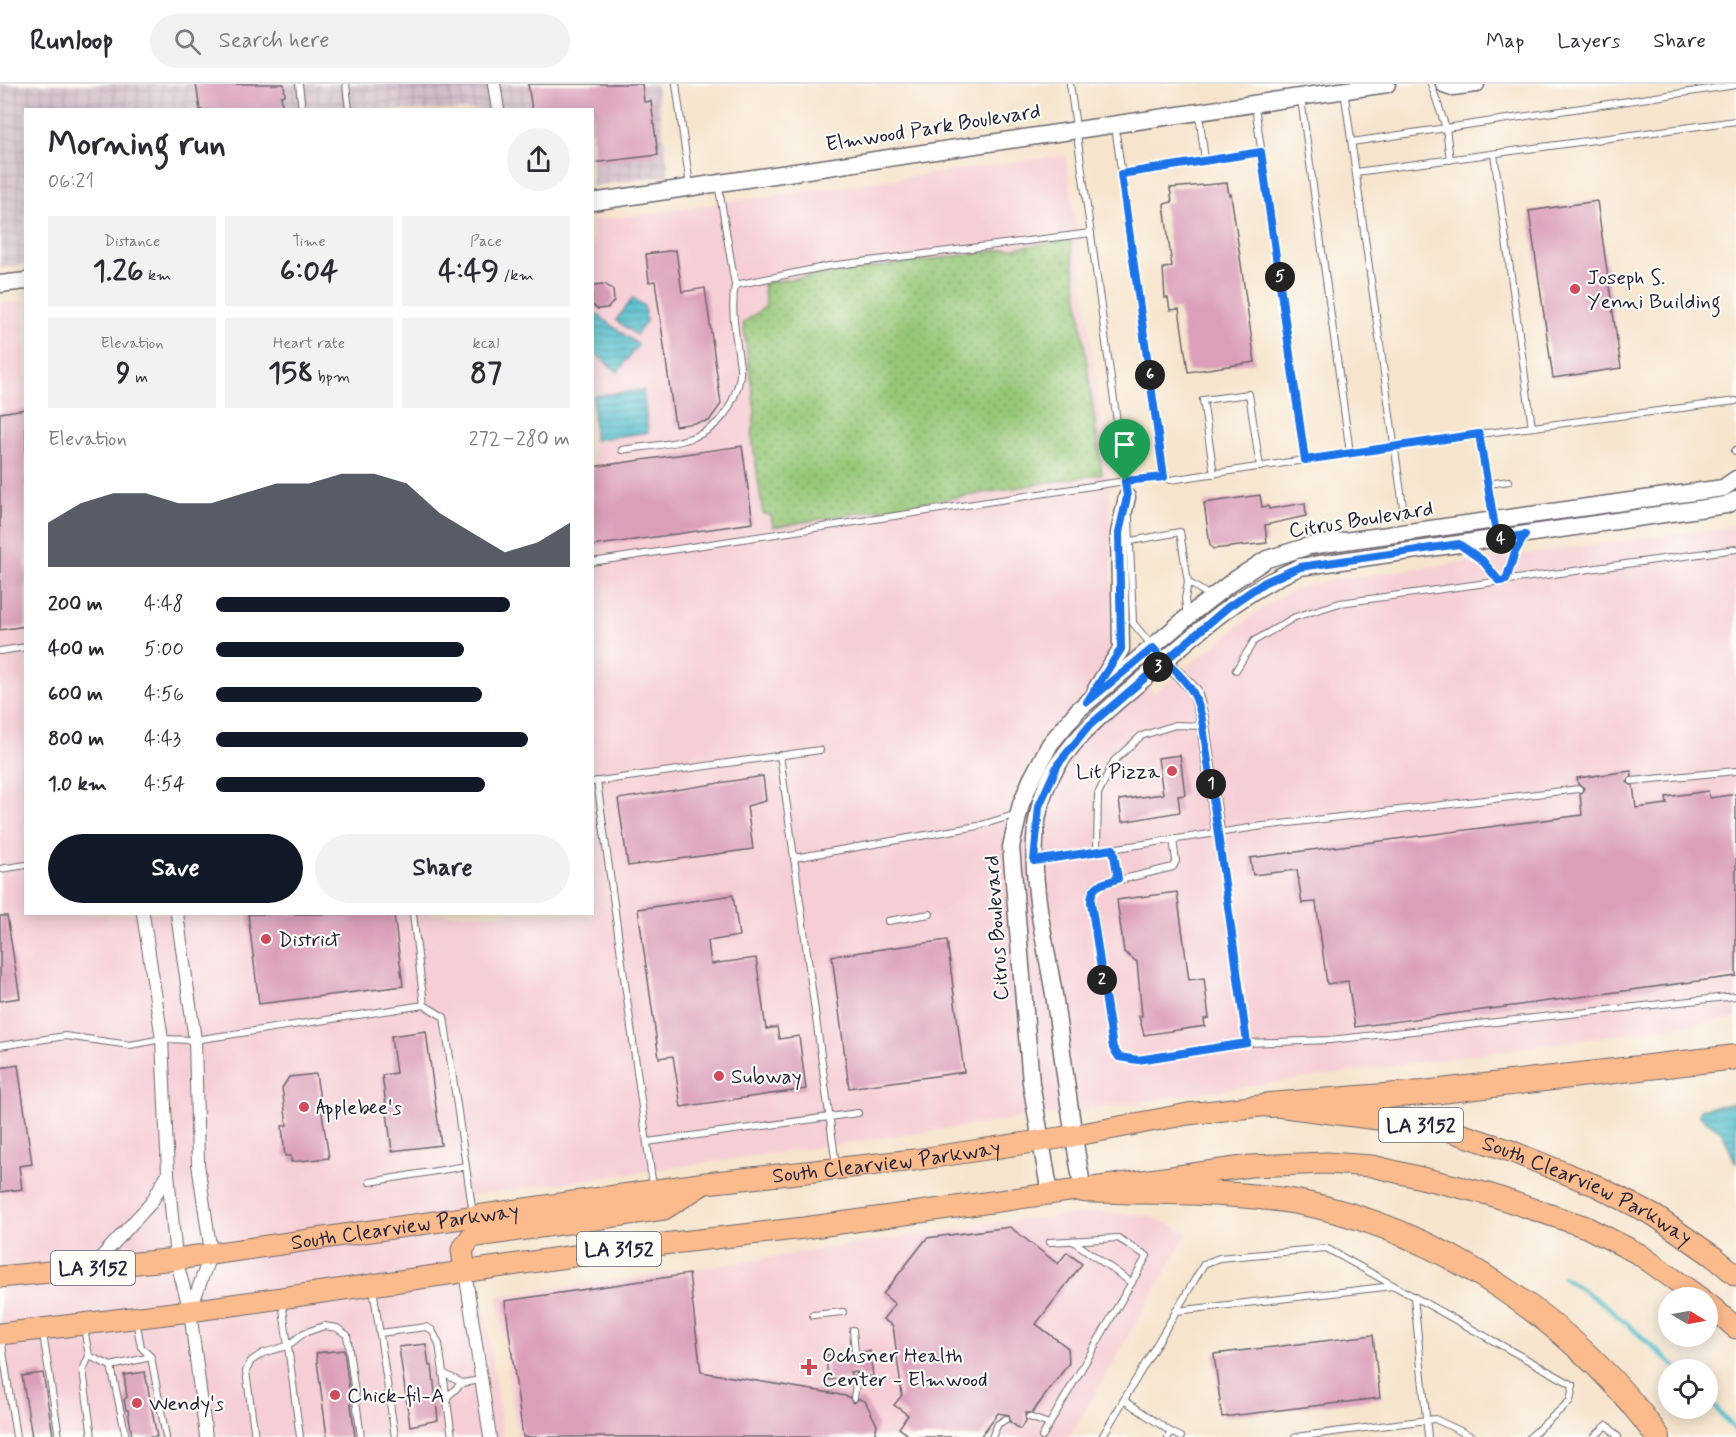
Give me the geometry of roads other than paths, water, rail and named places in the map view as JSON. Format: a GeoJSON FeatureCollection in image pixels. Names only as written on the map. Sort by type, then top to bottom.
{"type":"FeatureCollection","features":[{"type":"Feature","properties":{"kind":"highway"},"geometry":{"type":"LineString","coordinates":[[1269,1105],[1423,1093],[1736,1057]]}},
{"type":"Feature","properties":{"kind":"highway","name":"South Clearview Parkway"},"geometry":{"type":"LineString","coordinates":[[0,1277],[176,1259],[211,1252],[654,1190],[1041,1141],[1188,1114],[1269,1105],[1439,1127],[1508,1150],[1597,1186],[1655,1216],[1736,1275]]}},
{"type":"Feature","properties":{"kind":"highway","name":"South Clearview Parkway"},"geometry":{"type":"LineString","coordinates":[[0,1334],[281,1299],[637,1246],[804,1228],[1250,1166],[1326,1163],[1372,1166],[1488,1194],[1586,1227],[1638,1254],[1684,1287]]}},
{"type":"Feature","properties":{"kind":"highway"},"geometry":{"type":"LineString","coordinates":[[465,1271],[462,1250],[471,1237],[664,1209],[706,1183]]}},
{"type":"Feature","properties":{"kind":"highway"},"geometry":{"type":"LineString","coordinates":[[1083,1190],[1255,1197],[1298,1203],[1358,1219],[1439,1250],[1499,1286],[1563,1332],[1637,1407],[1658,1437]]}},
{"type":"Feature","properties":{"kind":"highway"},"geometry":{"type":"LineString","coordinates":[[1718,1312],[1736,1328]]}},
{"type":"Feature","properties":{"kind":"street"},"geometry":{"type":"LineString","coordinates":[[494,84],[498,108]]}},
{"type":"Feature","properties":{"kind":"street","name":"Elmwood Park Boulevard"},"geometry":{"type":"LineString","coordinates":[[594,202],[1198,111],[1308,91],[1344,90],[1387,84]]}},
{"type":"Feature","properties":{"kind":"street"},"geometry":{"type":"LineString","coordinates":[[1444,84],[1452,87],[1476,84]]}},
{"type":"Feature","properties":{"kind":"street"},"geometry":{"type":"LineString","coordinates":[[0,284],[24,281]]}},
{"type":"Feature","properties":{"kind":"street","name":"Citrus Boulevard"},"geometry":{"type":"LineString","coordinates":[[1083,1190],[1072,1136],[1034,861],[1039,806],[1058,764],[1090,725],[1159,654],[1187,618],[1212,597],[1267,559],[1309,546],[1723,488],[1736,479]]}},
{"type":"Feature","properties":{"kind":"street"},"geometry":{"type":"LineString","coordinates":[[1087,702],[1121,649],[1119,533],[1126,489]]}},
{"type":"Feature","properties":{"kind":"street","name":"Citrus Boulevard"},"geometry":{"type":"LineString","coordinates":[[1050,1194],[1031,1083],[1011,847],[1019,813],[1031,780],[1050,744],[1087,702],[1159,654],[1200,631],[1222,612],[1265,582],[1300,567],[1726,506],[1736,500]]}},
{"type":"Feature","properties":{"kind":"street"},"geometry":{"type":"LineString","coordinates":[[1159,654],[1195,691],[1203,726],[1218,832]]}},
{"type":"Feature","properties":{"kind":"street"},"geometry":{"type":"LineString","coordinates":[[143,915],[162,1039],[168,1173],[176,1259],[190,1311],[206,1437]]}},
{"type":"Feature","properties":{"kind":"street"},"geometry":{"type":"LineString","coordinates":[[177,915],[195,1040],[198,1164],[211,1252],[190,1311]]}},
{"type":"Feature","properties":{"kind":"street"},"geometry":{"type":"LineString","coordinates":[[90,1268],[151,1203],[168,1173]]}},
{"type":"Feature","properties":{"kind":"street"},"geometry":{"type":"LineString","coordinates":[[465,1271],[490,1437]]}},
{"type":"Feature","properties":{"kind":"lane"},"geometry":{"type":"LineString","coordinates":[[298,84],[302,108]]}},
{"type":"Feature","properties":{"kind":"lane"},"geometry":{"type":"LineString","coordinates":[[346,84],[349,108]]}},
{"type":"Feature","properties":{"kind":"lane"},"geometry":{"type":"LineString","coordinates":[[676,84],[690,187]]}},
{"type":"Feature","properties":{"kind":"lane"},"geometry":{"type":"LineString","coordinates":[[1070,84],[1126,489],[1131,541],[1133,623],[1159,654]]}},
{"type":"Feature","properties":{"kind":"lane"},"geometry":{"type":"LineString","coordinates":[[1431,84],[1446,128],[1450,160]]}},
{"type":"Feature","properties":{"kind":"lane"},"geometry":{"type":"LineString","coordinates":[[1352,142],[1736,85]]}},
{"type":"Feature","properties":{"kind":"lane"},"geometry":{"type":"LineString","coordinates":[[1344,90],[1404,514]]}},
{"type":"Feature","properties":{"kind":"lane"},"geometry":{"type":"LineString","coordinates":[[1308,91],[1350,453]]}},
{"type":"Feature","properties":{"kind":"lane"},"geometry":{"type":"LineString","coordinates":[[1254,102],[1305,460]]}},
{"type":"Feature","properties":{"kind":"lane"},"geometry":{"type":"LineString","coordinates":[[1198,111],[1205,160]]}},
{"type":"Feature","properties":{"kind":"lane"},"geometry":{"type":"LineString","coordinates":[[1356,172],[1736,122]]}},
{"type":"Feature","properties":{"kind":"lane"},"geometry":{"type":"LineString","coordinates":[[1115,123],[1164,477]]}},
{"type":"Feature","properties":{"kind":"lane"},"geometry":{"type":"LineString","coordinates":[[1121,174],[1261,152]]}},
{"type":"Feature","properties":{"kind":"lane"},"geometry":{"type":"LineString","coordinates":[[1494,154],[1532,427]]}},
{"type":"Feature","properties":{"kind":"lane"},"geometry":{"type":"LineString","coordinates":[[622,450],[687,440],[715,428],[729,408],[738,387],[740,371],[732,302],[735,285],[718,183]]}},
{"type":"Feature","properties":{"kind":"lane"},"geometry":{"type":"LineString","coordinates":[[735,285],[829,266],[1090,233]]}},
{"type":"Feature","properties":{"kind":"lane"},"geometry":{"type":"LineString","coordinates":[[1214,474],[1203,400],[1249,394],[1260,467]]}},
{"type":"Feature","properties":{"kind":"lane"},"geometry":{"type":"LineString","coordinates":[[594,562],[1126,489],[1164,477],[1170,480],[1479,434],[1736,401]]}},
{"type":"Feature","properties":{"kind":"lane"},"geometry":{"type":"LineString","coordinates":[[1479,434],[1497,539]]}},
{"type":"Feature","properties":{"kind":"lane"},"geometry":{"type":"LineString","coordinates":[[1488,484],[1509,481]]}},
{"type":"Feature","properties":{"kind":"lane"},"geometry":{"type":"LineString","coordinates":[[1131,541],[1180,532],[1188,582],[1185,599],[1187,618],[1200,631]]}},
{"type":"Feature","properties":{"kind":"lane"},"geometry":{"type":"LineString","coordinates":[[1502,581],[1525,535]]}},
{"type":"Feature","properties":{"kind":"lane"},"geometry":{"type":"LineString","coordinates":[[1459,544],[1482,560],[1502,581]]}},
{"type":"Feature","properties":{"kind":"lane"},"geometry":{"type":"LineString","coordinates":[[1236,670],[1254,641],[1295,616],[1340,603],[1736,549]]}},
{"type":"Feature","properties":{"kind":"lane"},"geometry":{"type":"LineString","coordinates":[[1188,582],[1212,597],[1222,612]]}},
{"type":"Feature","properties":{"kind":"lane"},"geometry":{"type":"LineString","coordinates":[[0,651],[24,647]]}},
{"type":"Feature","properties":{"kind":"lane"},"geometry":{"type":"LineString","coordinates":[[1097,851],[1098,794],[1114,761],[1141,736],[1175,725],[1203,726]]}},
{"type":"Feature","properties":{"kind":"lane"},"geometry":{"type":"LineString","coordinates":[[654,1190],[595,781],[820,750]]}},
{"type":"Feature","properties":{"kind":"lane"},"geometry":{"type":"LineString","coordinates":[[780,755],[836,1168]]}},
{"type":"Feature","properties":{"kind":"lane"},"geometry":{"type":"LineString","coordinates":[[1632,781],[1736,771]]}},
{"type":"Feature","properties":{"kind":"lane"},"geometry":{"type":"LineString","coordinates":[[1034,861],[1218,832],[1579,789]]}},
{"type":"Feature","properties":{"kind":"lane"},"geometry":{"type":"LineString","coordinates":[[794,858],[978,826],[1019,813]]}},
{"type":"Feature","properties":{"kind":"lane"},"geometry":{"type":"LineString","coordinates":[[1218,832],[1247,1043]]}},
{"type":"Feature","properties":{"kind":"lane"},"geometry":{"type":"LineString","coordinates":[[1173,839],[1176,861],[1173,867],[1118,879],[1095,886],[1091,891],[1113,1048],[1119,1057],[1138,1060],[1247,1043],[1330,1040],[1736,996]]}},
{"type":"Feature","properties":{"kind":"lane"},"geometry":{"type":"LineString","coordinates":[[1113,849],[1118,879]]}},
{"type":"Feature","properties":{"kind":"lane"},"geometry":{"type":"LineString","coordinates":[[0,869],[24,865]]}},
{"type":"Feature","properties":{"kind":"lane"},"geometry":{"type":"LineString","coordinates":[[888,921],[930,914]]}},
{"type":"Feature","properties":{"kind":"lane"},"geometry":{"type":"LineString","coordinates":[[413,915],[424,1005]]}},
{"type":"Feature","properties":{"kind":"lane"},"geometry":{"type":"LineString","coordinates":[[0,1046],[65,1036],[130,1046],[162,1039],[195,1040],[424,1005],[444,1017],[473,1215]]}},
{"type":"Feature","properties":{"kind":"lane"},"geometry":{"type":"LineString","coordinates":[[647,1142],[858,1113]]}},
{"type":"Feature","properties":{"kind":"lane"},"geometry":{"type":"LineString","coordinates":[[370,1182],[466,1166]]}},
{"type":"Feature","properties":{"kind":"lane"},"geometry":{"type":"LineString","coordinates":[[1042,1437],[1147,1256],[1118,1238],[1050,1242]]}},
{"type":"Feature","properties":{"kind":"lane"},"geometry":{"type":"LineString","coordinates":[[1072,1240],[1132,1283]]}},
{"type":"Feature","properties":{"kind":"lane"},"geometry":{"type":"LineString","coordinates":[[1102,1437],[1204,1264],[1219,1258],[1326,1248],[1573,1385],[1570,1401],[1530,1437]]}},
{"type":"Feature","properties":{"kind":"lane"},"geometry":{"type":"LineString","coordinates":[[372,1284],[395,1437]]}},
{"type":"Feature","properties":{"kind":"lane"},"geometry":{"type":"LineString","coordinates":[[1176,1311],[1395,1286]]}},
{"type":"Feature","properties":{"kind":"lane"},"geometry":{"type":"LineString","coordinates":[[1414,1297],[1428,1437]]}},
{"type":"Feature","properties":{"kind":"lane"},"geometry":{"type":"LineString","coordinates":[[281,1299],[300,1437]]}},
{"type":"Feature","properties":{"kind":"lane"},"geometry":{"type":"LineString","coordinates":[[813,1315],[843,1312]]}},
{"type":"Feature","properties":{"kind":"lane"},"geometry":{"type":"LineString","coordinates":[[136,1318],[141,1347],[151,1358],[166,1437]]}},
{"type":"Feature","properties":{"kind":"lane"},"geometry":{"type":"LineString","coordinates":[[83,1324],[89,1356],[83,1370],[92,1437]]}},
{"type":"Feature","properties":{"kind":"lane"},"geometry":{"type":"LineString","coordinates":[[255,1437],[246,1371],[251,1361],[263,1353],[287,1346],[304,1333],[324,1326],[337,1328],[347,1335],[361,1437]]}},
{"type":"Feature","properties":{"kind":"lane"},"geometry":{"type":"LineString","coordinates":[[380,1333],[426,1327],[432,1330],[439,1344],[452,1437]]}},
{"type":"Feature","properties":{"kind":"lane"},"geometry":{"type":"LineString","coordinates":[[42,1329],[59,1437]]}},
{"type":"Feature","properties":{"kind":"lane"},"geometry":{"type":"LineString","coordinates":[[853,1330],[855,1352]]}},
{"type":"Feature","properties":{"kind":"lane"},"geometry":{"type":"LineString","coordinates":[[0,1334],[16,1437]]}},
{"type":"Feature","properties":{"kind":"lane"},"geometry":{"type":"LineString","coordinates":[[89,1356],[111,1365],[151,1358]]}},
{"type":"Feature","properties":{"kind":"lane"},"geometry":{"type":"LineString","coordinates":[[111,1365],[126,1437]]}},
{"type":"Feature","properties":{"kind":"lane"},"geometry":{"type":"LineString","coordinates":[[443,1373],[462,1383]]}},
{"type":"Feature","properties":{"kind":"lane"},"geometry":{"type":"LineString","coordinates":[[854,1398],[857,1377]]}},
{"type":"Feature","properties":{"kind":"lane"},"geometry":{"type":"LineString","coordinates":[[447,1397],[462,1383],[481,1380]]}},
{"type":"Feature","properties":{"kind":"lane"},"geometry":{"type":"LineString","coordinates":[[1124,1400],[1169,1434],[1181,1437]]}},
{"type":"Feature","properties":{"kind":"lane"},"geometry":{"type":"LineString","coordinates":[[1029,1417],[1049,1424]]}},
{"type":"Feature","properties":{"kind":"lane"},"geometry":{"type":"LineString","coordinates":[[992,1437],[998,1424],[1006,1419]]}},
{"type":"Feature","properties":{"kind":"lane"},"geometry":{"type":"LineString","coordinates":[[1295,1437],[1435,1419],[1473,1437]]}},
{"type":"Feature","properties":{"kind":"lane"},"geometry":{"type":"LineString","coordinates":[[1594,1437],[1607,1425],[1618,1437]]}},
{"type":"Feature","properties":{"kind":"water"},"geometry":{"type":"Polygon","coordinates":[[[633,298],[644,306],[646,322],[636,335],[616,320],[633,298]]]}},
{"type":"Feature","properties":{"kind":"water"},"geometry":{"type":"Polygon","coordinates":[[[594,312],[638,345],[618,372],[594,353],[594,312]]]}},
{"type":"Feature","properties":{"kind":"water"},"geometry":{"type":"Polygon","coordinates":[[[643,390],[648,432],[594,440],[594,396],[643,390]]]}},
{"type":"Feature","properties":{"kind":"water"},"geometry":{"type":"Polygon","coordinates":[[[1736,1103],[1736,1164],[1722,1132],[1699,1116],[1700,1109],[1736,1103]]]}},
{"type":"Feature","properties":{"kind":"waterway"},"geometry":{"type":"LineString","coordinates":[[1563,1277],[1608,1307],[1667,1359]]}},
{"type":"Feature","properties":{"kind":"waterway"},"geometry":{"type":"LineString","coordinates":[[1718,1411],[1736,1431]]}},
{"type":"Feature","properties":{"kind":"place","name":"Joseph S. Yenni Building"},"geometry":{"type":"Point","coordinates":[1575,289]}},
{"type":"Feature","properties":{"kind":"place","name":"Lit Pizza"},"geometry":{"type":"Point","coordinates":[1172,771]}},
{"type":"Feature","properties":{"kind":"place","name":"District"},"geometry":{"type":"Point","coordinates":[266,939]}},
{"type":"Feature","properties":{"kind":"place","name":"Subway"},"geometry":{"type":"Point","coordinates":[719,1076]}},
{"type":"Feature","properties":{"kind":"place","name":"Applebee's"},"geometry":{"type":"Point","coordinates":[304,1107]}},
{"type":"Feature","properties":{"kind":"place","name":"Ochsner Health Center - Elmwood"},"geometry":{"type":"Point","coordinates":[809,1367]}},
{"type":"Feature","properties":{"kind":"place","name":"Chick-fil-A"},"geometry":{"type":"Point","coordinates":[335,1395]}},
{"type":"Feature","properties":{"kind":"place","name":"Wendy's"},"geometry":{"type":"Point","coordinates":[137,1403]}}]}
